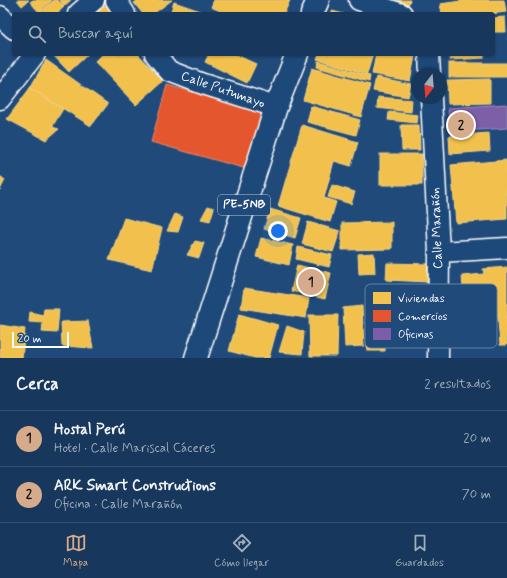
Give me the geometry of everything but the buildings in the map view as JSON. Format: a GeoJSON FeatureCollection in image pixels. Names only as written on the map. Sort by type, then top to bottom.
{"type":"FeatureCollection","features":[{"type":"Feature","properties":{"kind":"highway"},"geometry":{"type":"LineString","coordinates":[[313,12],[318,0]]}},
{"type":"Feature","properties":{"kind":"highway","name":"PE-5NB"},"geometry":{"type":"LineString","coordinates":[[196,358],[276,107],[296,56]]}},
{"type":"Feature","properties":{"kind":"street"},"geometry":{"type":"LineString","coordinates":[[80,12],[94,0]]}},
{"type":"Feature","properties":{"kind":"street"},"geometry":{"type":"LineString","coordinates":[[116,0],[124,12]]}},
{"type":"Feature","properties":{"kind":"street"},"geometry":{"type":"LineString","coordinates":[[359,0],[396,12]]}},
{"type":"Feature","properties":{"kind":"street"},"geometry":{"type":"LineString","coordinates":[[0,16],[12,27]]}},
{"type":"Feature","properties":{"kind":"street"},"geometry":{"type":"LineString","coordinates":[[0,99],[33,56]]}},
{"type":"Feature","properties":{"kind":"street","name":"Calle Putumayo"},"geometry":{"type":"LineString","coordinates":[[157,56],[169,71],[203,84],[276,107]]}},
{"type":"Feature","properties":{"kind":"street"},"geometry":{"type":"LineString","coordinates":[[429,56],[430,68]]}},
{"type":"Feature","properties":{"kind":"street","name":"Calle Marañón"},"geometry":{"type":"LineString","coordinates":[[431,104],[439,252],[439,284]]}},
{"type":"Feature","properties":{"kind":"street"},"geometry":{"type":"LineString","coordinates":[[439,252],[507,248]]}},
{"type":"Feature","properties":{"kind":"street","name":"Calle Marañón"},"geometry":{"type":"LineString","coordinates":[[438,348],[438,358]]}},
{"type":"Feature","properties":{"kind":"place","name":"ARK Smart Constructions"},"geometry":{"type":"Point","coordinates":[461,125]}},
{"type":"Feature","properties":{"kind":"place","name":"Hostal Perú"},"geometry":{"type":"Point","coordinates":[311,282]}}]}
